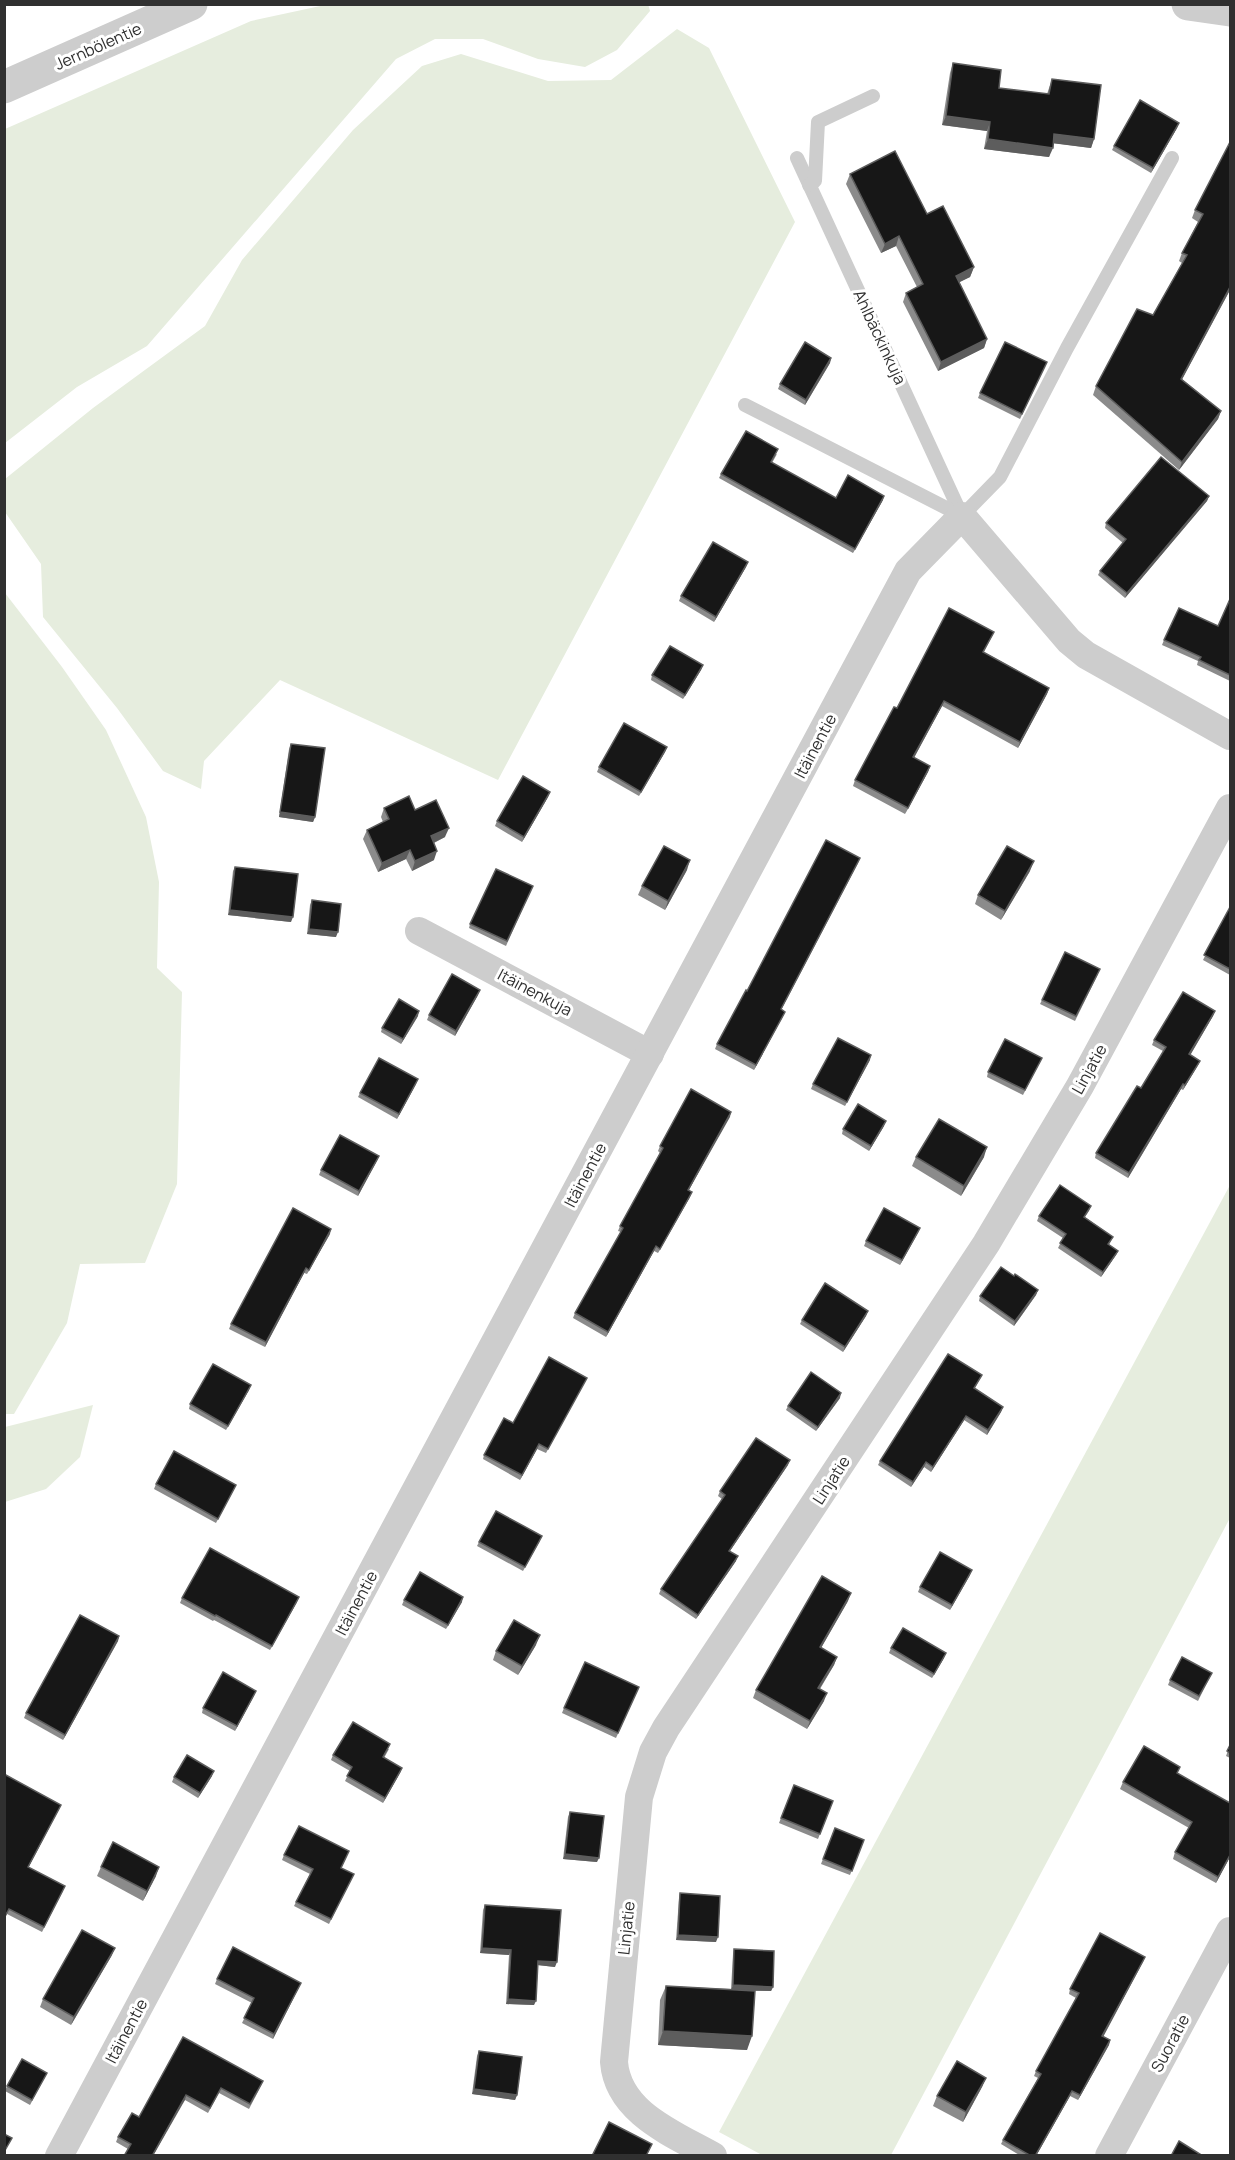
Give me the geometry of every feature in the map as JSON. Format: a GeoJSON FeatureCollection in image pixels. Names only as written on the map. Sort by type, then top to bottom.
{"type":"FeatureCollection","features":[{"type":"Feature","properties":{"kind":"street","name":"Jernbölentie"},"geometry":{"type":"LineString","coordinates":[[4,87],[191,4]]}},
{"type":"Feature","properties":{"kind":"street"},"geometry":{"type":"LineString","coordinates":[[1188,4],[1230,10]]}},
{"type":"Feature","properties":{"kind":"street"},"geometry":{"type":"LineString","coordinates":[[962,516],[1069,641],[1086,655],[1230,736]]}},
{"type":"Feature","properties":{"kind":"street","name":"Itäinentie"},"geometry":{"type":"LineString","coordinates":[[59,2156],[908,571],[962,516]]}},
{"type":"Feature","properties":{"kind":"street","name":"Linjatie"},"geometry":{"type":"LineString","coordinates":[[713,2156],[643,2115],[625,2094],[615,2074],[614,2062],[639,1797],[653,1752],[666,1728],[986,1244],[1080,1086],[1230,808]]}},
{"type":"Feature","properties":{"kind":"street","name":"Itäinenkuja"},"geometry":{"type":"LineString","coordinates":[[419,931],[650,1054]]}},
{"type":"Feature","properties":{"kind":"street","name":"Suoratie"},"geometry":{"type":"LineString","coordinates":[[1109,2156],[1230,1931]]}},
{"type":"Feature","properties":{"kind":"lane"},"geometry":{"type":"LineString","coordinates":[[809,185],[815,181],[818,122],[873,96]]}},
{"type":"Feature","properties":{"kind":"lane","name":"Ahlbäckinkuja"},"geometry":{"type":"LineString","coordinates":[[798,158],[962,516]]}},
{"type":"Feature","properties":{"kind":"lane"},"geometry":{"type":"LineString","coordinates":[[745,405],[962,516],[1000,477],[1172,158]]}},
{"type":"Feature","properties":{"kind":"green space"},"geometry":{"type":"Polygon","coordinates":[[[648,4],[650,11],[617,50],[585,67],[538,59],[483,39],[435,39],[396,59],[147,346],[77,387],[5,443],[5,129],[251,21],[325,5],[648,4]]]}},
{"type":"Feature","properties":{"kind":"green space"},"geometry":{"type":"Polygon","coordinates":[[[677,29],[709,48],[795,222],[498,780],[280,680],[204,761],[201,789],[163,771],[117,708],[43,617],[41,564],[5,512],[5,479],[93,408],[205,326],[242,260],[353,130],[422,66],[461,54],[548,81],[611,80],[677,29]]]}},
{"type":"Feature","properties":{"kind":"green space"},"geometry":{"type":"Polygon","coordinates":[[[5,593],[62,667],[106,730],[146,817],[159,882],[157,968],[182,992],[177,1184],[145,1263],[80,1264],[67,1323],[14,1414],[5,1414],[5,593]]]}},
{"type":"Feature","properties":{"kind":"green space"},"geometry":{"type":"Polygon","coordinates":[[[1230,1185],[1230,1518],[891,2155],[762,2155],[719,2132],[1230,1185]]]}},
{"type":"Feature","properties":{"kind":"green space"},"geometry":{"type":"Polygon","coordinates":[[[93,1405],[80,1457],[46,1489],[5,1502],[5,1427],[93,1405]]]}},
{"type":"Feature","properties":{"kind":"building"},"geometry":{"type":"Polygon","coordinates":[[[953,63],[1001,70],[999,88],[1049,94],[1052,79],[1101,85],[1094,139],[1054,134],[1053,148],[988,139],[990,122],[946,116],[953,63]]]}},
{"type":"Feature","properties":{"kind":"building"},"geometry":{"type":"Polygon","coordinates":[[[1140,100],[1179,123],[1153,168],[1114,146],[1140,100]]]}},
{"type":"Feature","properties":{"kind":"building"},"geometry":{"type":"Polygon","coordinates":[[[1230,142],[1230,287],[1181,379],[1221,411],[1182,462],[1096,386],[1137,309],[1153,315],[1187,255],[1182,253],[1203,214],[1195,210],[1230,142]]]}},
{"type":"Feature","properties":{"kind":"building"},"geometry":{"type":"Polygon","coordinates":[[[895,151],[927,214],[943,206],[974,267],[956,276],[987,339],[941,362],[906,293],[923,284],[899,236],[885,244],[850,174],[895,151]]]}},
{"type":"Feature","properties":{"kind":"building"},"geometry":{"type":"Polygon","coordinates":[[[805,342],[831,358],[806,400],[780,384],[805,342]]]}},
{"type":"Feature","properties":{"kind":"building"},"geometry":{"type":"Polygon","coordinates":[[[1005,342],[1047,362],[1022,414],[980,393],[1005,342]]]}},
{"type":"Feature","properties":{"kind":"building"},"geometry":{"type":"Polygon","coordinates":[[[746,431],[778,449],[771,462],[836,498],[848,475],[884,496],[855,549],[721,474],[746,431]]]}},
{"type":"Feature","properties":{"kind":"building"},"geometry":{"type":"Polygon","coordinates":[[[1161,457],[1209,496],[1127,593],[1100,571],[1126,539],[1106,523],[1161,457]]]}},
{"type":"Feature","properties":{"kind":"building"},"geometry":{"type":"Polygon","coordinates":[[[713,542],[748,562],[716,617],[681,596],[713,542]]]}},
{"type":"Feature","properties":{"kind":"building"},"geometry":{"type":"Polygon","coordinates":[[[1230,599],[1230,675],[1199,660],[1201,657],[1164,640],[1179,608],[1218,626],[1230,599]]]}},
{"type":"Feature","properties":{"kind":"building"},"geometry":{"type":"Polygon","coordinates":[[[949,608],[994,632],[983,652],[1049,688],[1020,742],[944,701],[913,757],[930,766],[908,808],[855,780],[894,707],[897,708],[949,608]]]}},
{"type":"Feature","properties":{"kind":"building"},"geometry":{"type":"Polygon","coordinates":[[[670,646],[703,665],[685,695],[652,675],[670,646]]]}},
{"type":"Feature","properties":{"kind":"building"},"geometry":{"type":"Polygon","coordinates":[[[624,723],[667,747],[641,792],[599,767],[624,723]]]}},
{"type":"Feature","properties":{"kind":"building"},"geometry":{"type":"Polygon","coordinates":[[[291,744],[325,748],[315,817],[280,812],[291,744]]]}},
{"type":"Feature","properties":{"kind":"building"},"geometry":{"type":"Polygon","coordinates":[[[523,776],[550,792],[524,837],[497,821],[523,776]]]}},
{"type":"Feature","properties":{"kind":"building"},"geometry":{"type":"Polygon","coordinates":[[[409,796],[415,810],[436,800],[449,828],[431,836],[437,851],[415,861],[410,850],[382,863],[367,830],[389,819],[384,808],[409,796]]]}},
{"type":"Feature","properties":{"kind":"building"},"geometry":{"type":"Polygon","coordinates":[[[826,840],[860,858],[781,1009],[785,1012],[756,1065],[717,1044],[826,840]]]}},
{"type":"Feature","properties":{"kind":"building"},"geometry":{"type":"Polygon","coordinates":[[[664,846],[690,860],[668,901],[642,886],[664,846]]]}},
{"type":"Feature","properties":{"kind":"building"},"geometry":{"type":"Polygon","coordinates":[[[1007,846],[1034,861],[1005,911],[978,895],[1007,846]]]}},
{"type":"Feature","properties":{"kind":"building"},"geometry":{"type":"Polygon","coordinates":[[[235,867],[298,874],[293,917],[230,910],[235,867]]]}},
{"type":"Feature","properties":{"kind":"building"},"geometry":{"type":"Polygon","coordinates":[[[496,869],[533,886],[507,941],[470,924],[496,869]]]}},
{"type":"Feature","properties":{"kind":"building"},"geometry":{"type":"Polygon","coordinates":[[[312,900],[341,904],[338,932],[309,929],[312,900]]]}},
{"type":"Feature","properties":{"kind":"building"},"geometry":{"type":"Polygon","coordinates":[[[1230,907],[1230,969],[1204,955],[1230,907]]]}},
{"type":"Feature","properties":{"kind":"building"},"geometry":{"type":"Polygon","coordinates":[[[1065,952],[1100,969],[1076,1016],[1042,1000],[1065,952]]]}},
{"type":"Feature","properties":{"kind":"building"},"geometry":{"type":"Polygon","coordinates":[[[452,974],[480,990],[456,1031],[429,1015],[452,974]]]}},
{"type":"Feature","properties":{"kind":"building"},"geometry":{"type":"Polygon","coordinates":[[[1183,992],[1215,1011],[1189,1054],[1200,1061],[1185,1085],[1183,1084],[1129,1173],[1096,1153],[1137,1086],[1141,1088],[1166,1047],[1154,1040],[1183,992]]]}},
{"type":"Feature","properties":{"kind":"building"},"geometry":{"type":"Polygon","coordinates":[[[399,999],[419,1011],[403,1039],[382,1028],[399,999]]]}},
{"type":"Feature","properties":{"kind":"building"},"geometry":{"type":"Polygon","coordinates":[[[838,1038],[871,1055],[847,1102],[813,1084],[838,1038]]]}},
{"type":"Feature","properties":{"kind":"building"},"geometry":{"type":"Polygon","coordinates":[[[1005,1039],[1042,1058],[1025,1090],[988,1072],[1005,1039]]]}},
{"type":"Feature","properties":{"kind":"building"},"geometry":{"type":"Polygon","coordinates":[[[379,1058],[418,1079],[399,1114],[360,1093],[379,1058]]]}},
{"type":"Feature","properties":{"kind":"building"},"geometry":{"type":"Polygon","coordinates":[[[691,1089],[731,1112],[688,1190],[692,1192],[660,1249],[656,1246],[608,1332],[575,1313],[623,1228],[620,1226],[663,1148],[660,1146],[691,1089]]]}},
{"type":"Feature","properties":{"kind":"building"},"geometry":{"type":"Polygon","coordinates":[[[858,1104],[886,1121],[871,1146],[843,1129],[858,1104]]]}},
{"type":"Feature","properties":{"kind":"building"},"geometry":{"type":"Polygon","coordinates":[[[939,1119],[987,1147],[964,1186],[916,1157],[939,1119]]]}},
{"type":"Feature","properties":{"kind":"building"},"geometry":{"type":"Polygon","coordinates":[[[340,1135],[379,1156],[359,1191],[321,1170],[340,1135]]]}},
{"type":"Feature","properties":{"kind":"building"},"geometry":{"type":"Polygon","coordinates":[[[1060,1185],[1091,1206],[1084,1217],[1113,1237],[1108,1244],[1118,1251],[1103,1272],[1060,1243],[1066,1234],[1039,1216],[1060,1185]]]}},
{"type":"Feature","properties":{"kind":"building"},"geometry":{"type":"Polygon","coordinates":[[[293,1208],[331,1229],[309,1270],[306,1268],[266,1342],[231,1324],[293,1208]]]}},
{"type":"Feature","properties":{"kind":"building"},"geometry":{"type":"Polygon","coordinates":[[[884,1208],[920,1228],[902,1260],[866,1241],[884,1208]]]}},
{"type":"Feature","properties":{"kind":"building"},"geometry":{"type":"Polygon","coordinates":[[[1001,1267],[1038,1290],[1015,1321],[980,1296],[1001,1267]]]}},
{"type":"Feature","properties":{"kind":"building"},"geometry":{"type":"Polygon","coordinates":[[[825,1283],[868,1311],[845,1347],[802,1320],[825,1283]]]}},
{"type":"Feature","properties":{"kind":"building"},"geometry":{"type":"Polygon","coordinates":[[[948,1354],[982,1375],[974,1388],[1003,1407],[988,1430],[966,1416],[933,1467],[926,1462],[913,1482],[880,1461],[948,1354]]]}},
{"type":"Feature","properties":{"kind":"building"},"geometry":{"type":"Polygon","coordinates":[[[549,1357],[587,1378],[548,1449],[539,1444],[522,1475],[484,1455],[504,1418],[513,1423],[549,1357]]]}},
{"type":"Feature","properties":{"kind":"building"},"geometry":{"type":"Polygon","coordinates":[[[213,1364],[251,1385],[228,1426],[190,1404],[213,1364]]]}},
{"type":"Feature","properties":{"kind":"building"},"geometry":{"type":"Polygon","coordinates":[[[811,1372],[841,1393],[818,1427],[788,1406],[811,1372]]]}},
{"type":"Feature","properties":{"kind":"building"},"geometry":{"type":"Polygon","coordinates":[[[756,1438],[790,1460],[729,1551],[738,1556],[698,1615],[661,1589],[725,1495],[720,1491],[756,1438]]]}},
{"type":"Feature","properties":{"kind":"building"},"geometry":{"type":"Polygon","coordinates":[[[174,1451],[236,1485],[218,1519],[156,1484],[174,1451]]]}},
{"type":"Feature","properties":{"kind":"building"},"geometry":{"type":"Polygon","coordinates":[[[496,1511],[542,1536],[525,1567],[479,1542],[496,1511]]]}},
{"type":"Feature","properties":{"kind":"building"},"geometry":{"type":"Polygon","coordinates":[[[210,1548],[299,1597],[272,1646],[182,1598],[210,1548]]]}},
{"type":"Feature","properties":{"kind":"building"},"geometry":{"type":"Polygon","coordinates":[[[940,1552],[972,1570],[952,1605],[920,1587],[940,1552]]]}},
{"type":"Feature","properties":{"kind":"building"},"geometry":{"type":"Polygon","coordinates":[[[420,1572],[463,1597],[448,1625],[404,1600],[420,1572]]]}},
{"type":"Feature","properties":{"kind":"building"},"geometry":{"type":"Polygon","coordinates":[[[822,1576],[851,1593],[820,1647],[837,1657],[818,1688],[827,1693],[810,1721],[756,1690],[822,1576]]]}},
{"type":"Feature","properties":{"kind":"building"},"geometry":{"type":"Polygon","coordinates":[[[80,1615],[119,1636],[65,1735],[26,1713],[80,1615]]]}},
{"type":"Feature","properties":{"kind":"building"},"geometry":{"type":"Polygon","coordinates":[[[514,1620],[540,1635],[522,1666],[496,1651],[514,1620]]]}},
{"type":"Feature","properties":{"kind":"building"},"geometry":{"type":"Polygon","coordinates":[[[903,1628],[946,1653],[934,1674],[891,1648],[903,1628]]]}},
{"type":"Feature","properties":{"kind":"building"},"geometry":{"type":"Polygon","coordinates":[[[1182,1657],[1212,1673],[1199,1696],[1170,1680],[1182,1657]]]}},
{"type":"Feature","properties":{"kind":"building"},"geometry":{"type":"Polygon","coordinates":[[[585,1662],[639,1687],[618,1733],[564,1708],[585,1662]]]}},
{"type":"Feature","properties":{"kind":"building"},"geometry":{"type":"Polygon","coordinates":[[[223,1672],[256,1691],[237,1726],[203,1708],[223,1672]]]}},
{"type":"Feature","properties":{"kind":"building"},"geometry":{"type":"Polygon","coordinates":[[[353,1722],[390,1744],[383,1757],[402,1768],[385,1798],[347,1776],[352,1767],[333,1755],[353,1722]]]}},
{"type":"Feature","properties":{"kind":"building"},"geometry":{"type":"Polygon","coordinates":[[[1144,1746],[1180,1767],[1177,1773],[1230,1803],[1230,1855],[1218,1877],[1175,1852],[1192,1822],[1123,1782],[1144,1746]]]}},
{"type":"Feature","properties":{"kind":"building"},"geometry":{"type":"Polygon","coordinates":[[[187,1755],[214,1771],[200,1793],[174,1777],[187,1755]]]}},
{"type":"Feature","properties":{"kind":"building"},"geometry":{"type":"Polygon","coordinates":[[[4,1774],[61,1805],[28,1867],[65,1886],[44,1927],[9,1909],[4,1918],[4,1774]]]}},
{"type":"Feature","properties":{"kind":"building"},"geometry":{"type":"Polygon","coordinates":[[[794,1785],[833,1801],[820,1834],[781,1818],[794,1785]]]}},
{"type":"Feature","properties":{"kind":"building"},"geometry":{"type":"Polygon","coordinates":[[[570,1812],[604,1816],[599,1858],[565,1854],[570,1812]]]}},
{"type":"Feature","properties":{"kind":"building"},"geometry":{"type":"Polygon","coordinates":[[[299,1826],[349,1851],[341,1868],[354,1874],[331,1919],[296,1902],[313,1869],[284,1855],[299,1826]]]}},
{"type":"Feature","properties":{"kind":"building"},"geometry":{"type":"Polygon","coordinates":[[[835,1828],[864,1840],[852,1871],[823,1859],[835,1828]]]}},
{"type":"Feature","properties":{"kind":"building"},"geometry":{"type":"Polygon","coordinates":[[[113,1842],[159,1867],[147,1891],[101,1867],[113,1842]]]}},
{"type":"Feature","properties":{"kind":"building"},"geometry":{"type":"Polygon","coordinates":[[[680,1893],[720,1896],[718,1937],[678,1935],[680,1893]]]}},
{"type":"Feature","properties":{"kind":"building"},"geometry":{"type":"Polygon","coordinates":[[[485,1905],[561,1910],[557,1962],[538,1961],[536,2001],[508,1999],[511,1950],[482,1948],[485,1905]]]}},
{"type":"Feature","properties":{"kind":"building"},"geometry":{"type":"Polygon","coordinates":[[[82,1930],[115,1948],[74,2017],[43,1999],[82,1930]]]}},
{"type":"Feature","properties":{"kind":"building"},"geometry":{"type":"Polygon","coordinates":[[[1100,1933],[1145,1957],[1102,2036],[1110,2040],[1080,2095],[1072,2091],[1035,2156],[1031,2156],[1003,2140],[1041,2074],[1036,2071],[1079,1993],[1070,1989],[1100,1933]]]}},
{"type":"Feature","properties":{"kind":"building"},"geometry":{"type":"Polygon","coordinates":[[[233,1947],[301,1983],[274,2034],[244,2018],[254,1998],[217,1979],[233,1947]]]}},
{"type":"Feature","properties":{"kind":"building"},"geometry":{"type":"Polygon","coordinates":[[[734,1949],[774,1951],[773,1987],[733,1985],[734,1949]]]}},
{"type":"Feature","properties":{"kind":"building"},"geometry":{"type":"Polygon","coordinates":[[[666,1986],[755,1991],[752,2036],[663,2031],[666,1986]]]}},
{"type":"Feature","properties":{"kind":"building"},"geometry":{"type":"Polygon","coordinates":[[[183,2037],[263,2081],[250,2104],[221,2088],[210,2108],[186,2095],[152,2156],[124,2156],[131,2144],[118,2137],[132,2113],[139,2117],[183,2037]]]}},
{"type":"Feature","properties":{"kind":"building"},"geometry":{"type":"Polygon","coordinates":[[[479,2051],[522,2057],[517,2095],[474,2089],[479,2051]]]}},
{"type":"Feature","properties":{"kind":"building"},"geometry":{"type":"Polygon","coordinates":[[[22,2059],[47,2073],[32,2100],[7,2086],[22,2059]]]}},
{"type":"Feature","properties":{"kind":"building"},"geometry":{"type":"Polygon","coordinates":[[[957,2061],[986,2078],[966,2112],[937,2096],[957,2061]]]}},
{"type":"Feature","properties":{"kind":"building"},"geometry":{"type":"Polygon","coordinates":[[[609,2122],[652,2144],[646,2156],[592,2156],[609,2122]]]}},
{"type":"Feature","properties":{"kind":"building"},"geometry":{"type":"Polygon","coordinates":[[[4,2134],[12,2138],[4,2152],[4,2134]]]}},
{"type":"Feature","properties":{"kind":"building"},"geometry":{"type":"Polygon","coordinates":[[[1179,2141],[1203,2156],[1171,2156],[1179,2141]]]}}]}
